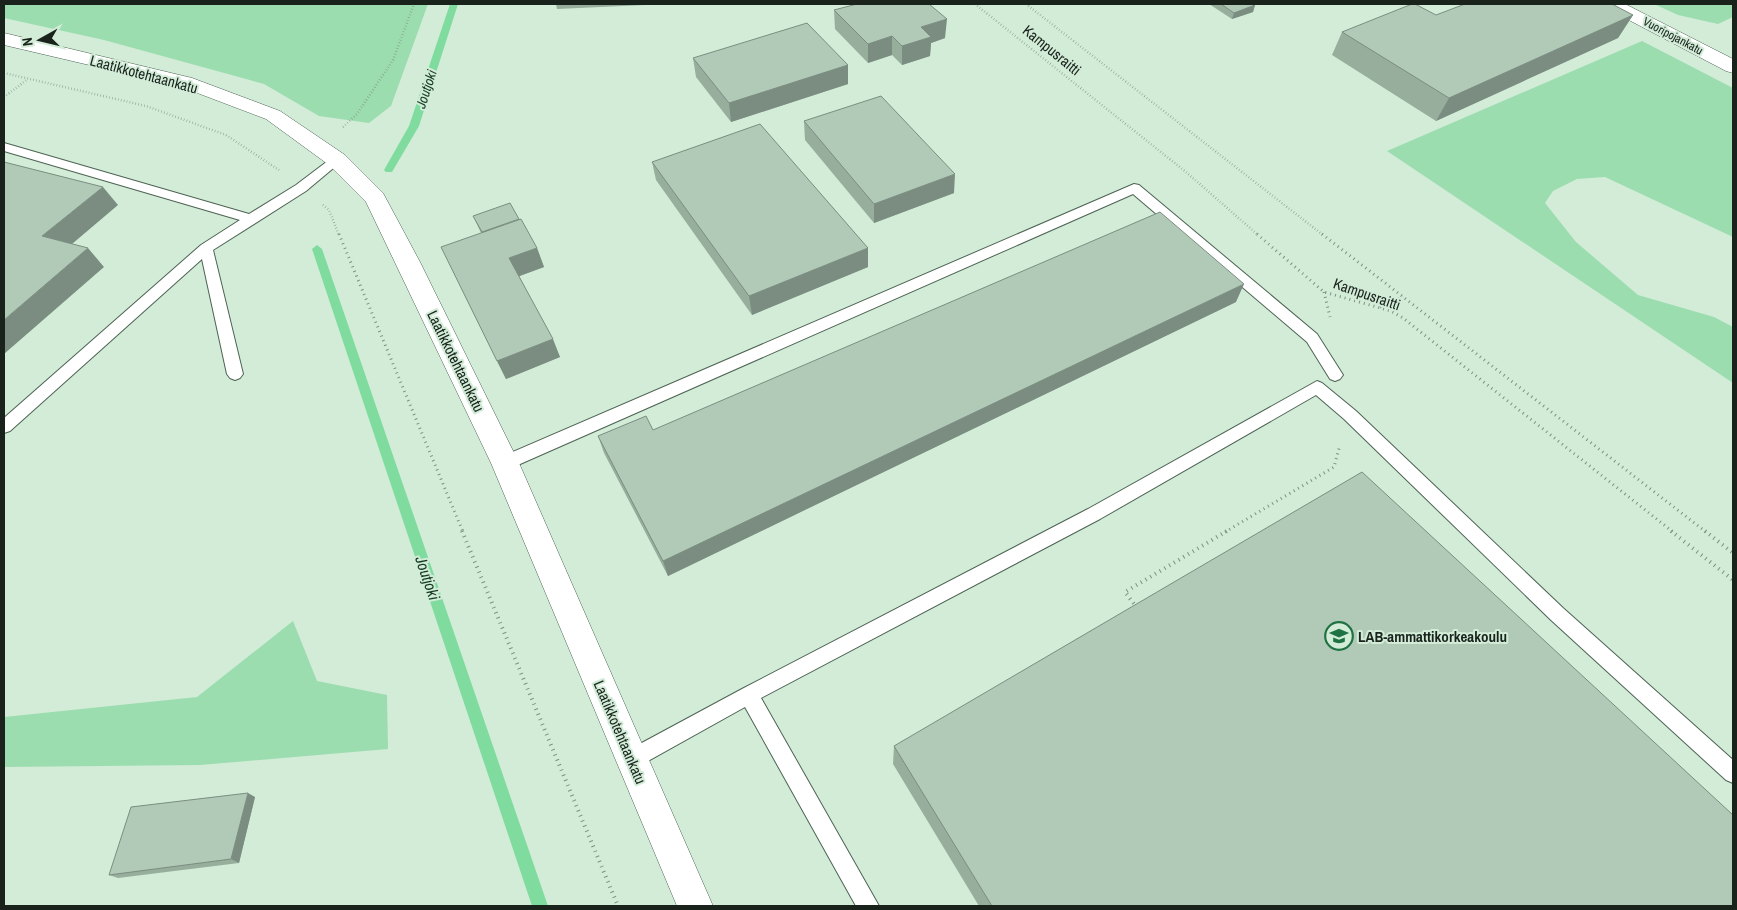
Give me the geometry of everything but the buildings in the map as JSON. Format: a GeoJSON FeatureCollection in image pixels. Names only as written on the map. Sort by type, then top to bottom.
{"type":"FeatureCollection","features":[{"type":"Feature","properties":{"kind":"street","name":"Vuoripojankatu"},"geometry":{"type":"LineString","coordinates":[[1612,4],[1733,67]]}},
{"type":"Feature","properties":{"kind":"street","name":"Laatikkotehtaankatu"},"geometry":{"type":"LineString","coordinates":[[4,39],[185,82],[273,116],[329,154],[375,198],[505,463],[695,906]]}},
{"type":"Feature","properties":{"kind":"lane"},"geometry":{"type":"LineString","coordinates":[[4,147],[251,219]]}},
{"type":"Feature","properties":{"kind":"lane"},"geometry":{"type":"LineString","coordinates":[[4,427],[206,248],[301,188],[329,154]]}},
{"type":"Feature","properties":{"kind":"lane"},"geometry":{"type":"LineString","coordinates":[[505,463],[1134,188],[1312,338],[1335,375]]}},
{"type":"Feature","properties":{"kind":"lane"},"geometry":{"type":"LineString","coordinates":[[206,248],[235,374]]}},
{"type":"Feature","properties":{"kind":"lane"},"geometry":{"type":"LineString","coordinates":[[632,759],[749,695],[1062,532],[1318,387],[1350,415],[1557,614],[1733,773]]}},
{"type":"Feature","properties":{"kind":"lane"},"geometry":{"type":"LineString","coordinates":[[749,695],[868,906]]}},
{"type":"Feature","properties":{"kind":"path"},"geometry":{"type":"LineString","coordinates":[[329,154],[393,60],[414,4]]}},
{"type":"Feature","properties":{"kind":"path","name":"Kampusraitti"},"geometry":{"type":"LineString","coordinates":[[975,4],[1186,172],[1324,292],[1379,307],[1404,318],[1733,580]]}},
{"type":"Feature","properties":{"kind":"path","name":"Kampusraitti"},"geometry":{"type":"LineString","coordinates":[[1026,4],[1733,553]]}},
{"type":"Feature","properties":{"kind":"path"},"geometry":{"type":"LineString","coordinates":[[4,73],[146,106],[226,135],[329,210],[618,906]]}},
{"type":"Feature","properties":{"kind":"path"},"geometry":{"type":"LineString","coordinates":[[4,97],[28,79]]}},
{"type":"Feature","properties":{"kind":"path"},"geometry":{"type":"LineString","coordinates":[[1324,292],[1331,318]]}},
{"type":"Feature","properties":{"kind":"path"},"geometry":{"type":"LineString","coordinates":[[1379,307],[1403,297]]}},
{"type":"Feature","properties":{"kind":"path"},"geometry":{"type":"LineString","coordinates":[[1139,610],[1125,592],[1334,467],[1350,415]]}},
{"type":"Feature","properties":{"kind":"green space"},"geometry":{"type":"Polygon","coordinates":[[[4,4],[428,4],[391,106],[369,123],[319,116],[264,84],[104,40],[4,18],[4,4]]]}},
{"type":"Feature","properties":{"kind":"green space"},"geometry":{"type":"Polygon","coordinates":[[[1654,4],[1733,4],[1733,17],[1718,24],[1678,15],[1654,4]]]}},
{"type":"Feature","properties":{"kind":"green space"},"geometry":{"type":"Polygon","coordinates":[[[1642,41],[1733,88],[1733,237],[1605,177],[1577,179],[1553,191],[1545,203],[1576,242],[1638,295],[1714,317],[1733,327],[1733,383],[1387,151],[1642,41]]]}},
{"type":"Feature","properties":{"kind":"green space"},"geometry":{"type":"Polygon","coordinates":[[[293,621],[317,681],[387,695],[388,749],[200,765],[4,767],[4,717],[197,697],[293,621]]]}},
{"type":"Feature","properties":{"kind":"waterway","name":"Joutjoki"},"geometry":{"type":"LineString","coordinates":[[389,170],[414,126],[454,4]]}},
{"type":"Feature","properties":{"kind":"waterway","name":"Joutjoki"},"geometry":{"type":"LineString","coordinates":[[317,249],[540,906]]}},
{"type":"Feature","properties":{"kind":"place","name":"LAB-ammattikorkeakoulu"},"geometry":{"type":"Point","coordinates":[1339,636]}}]}
